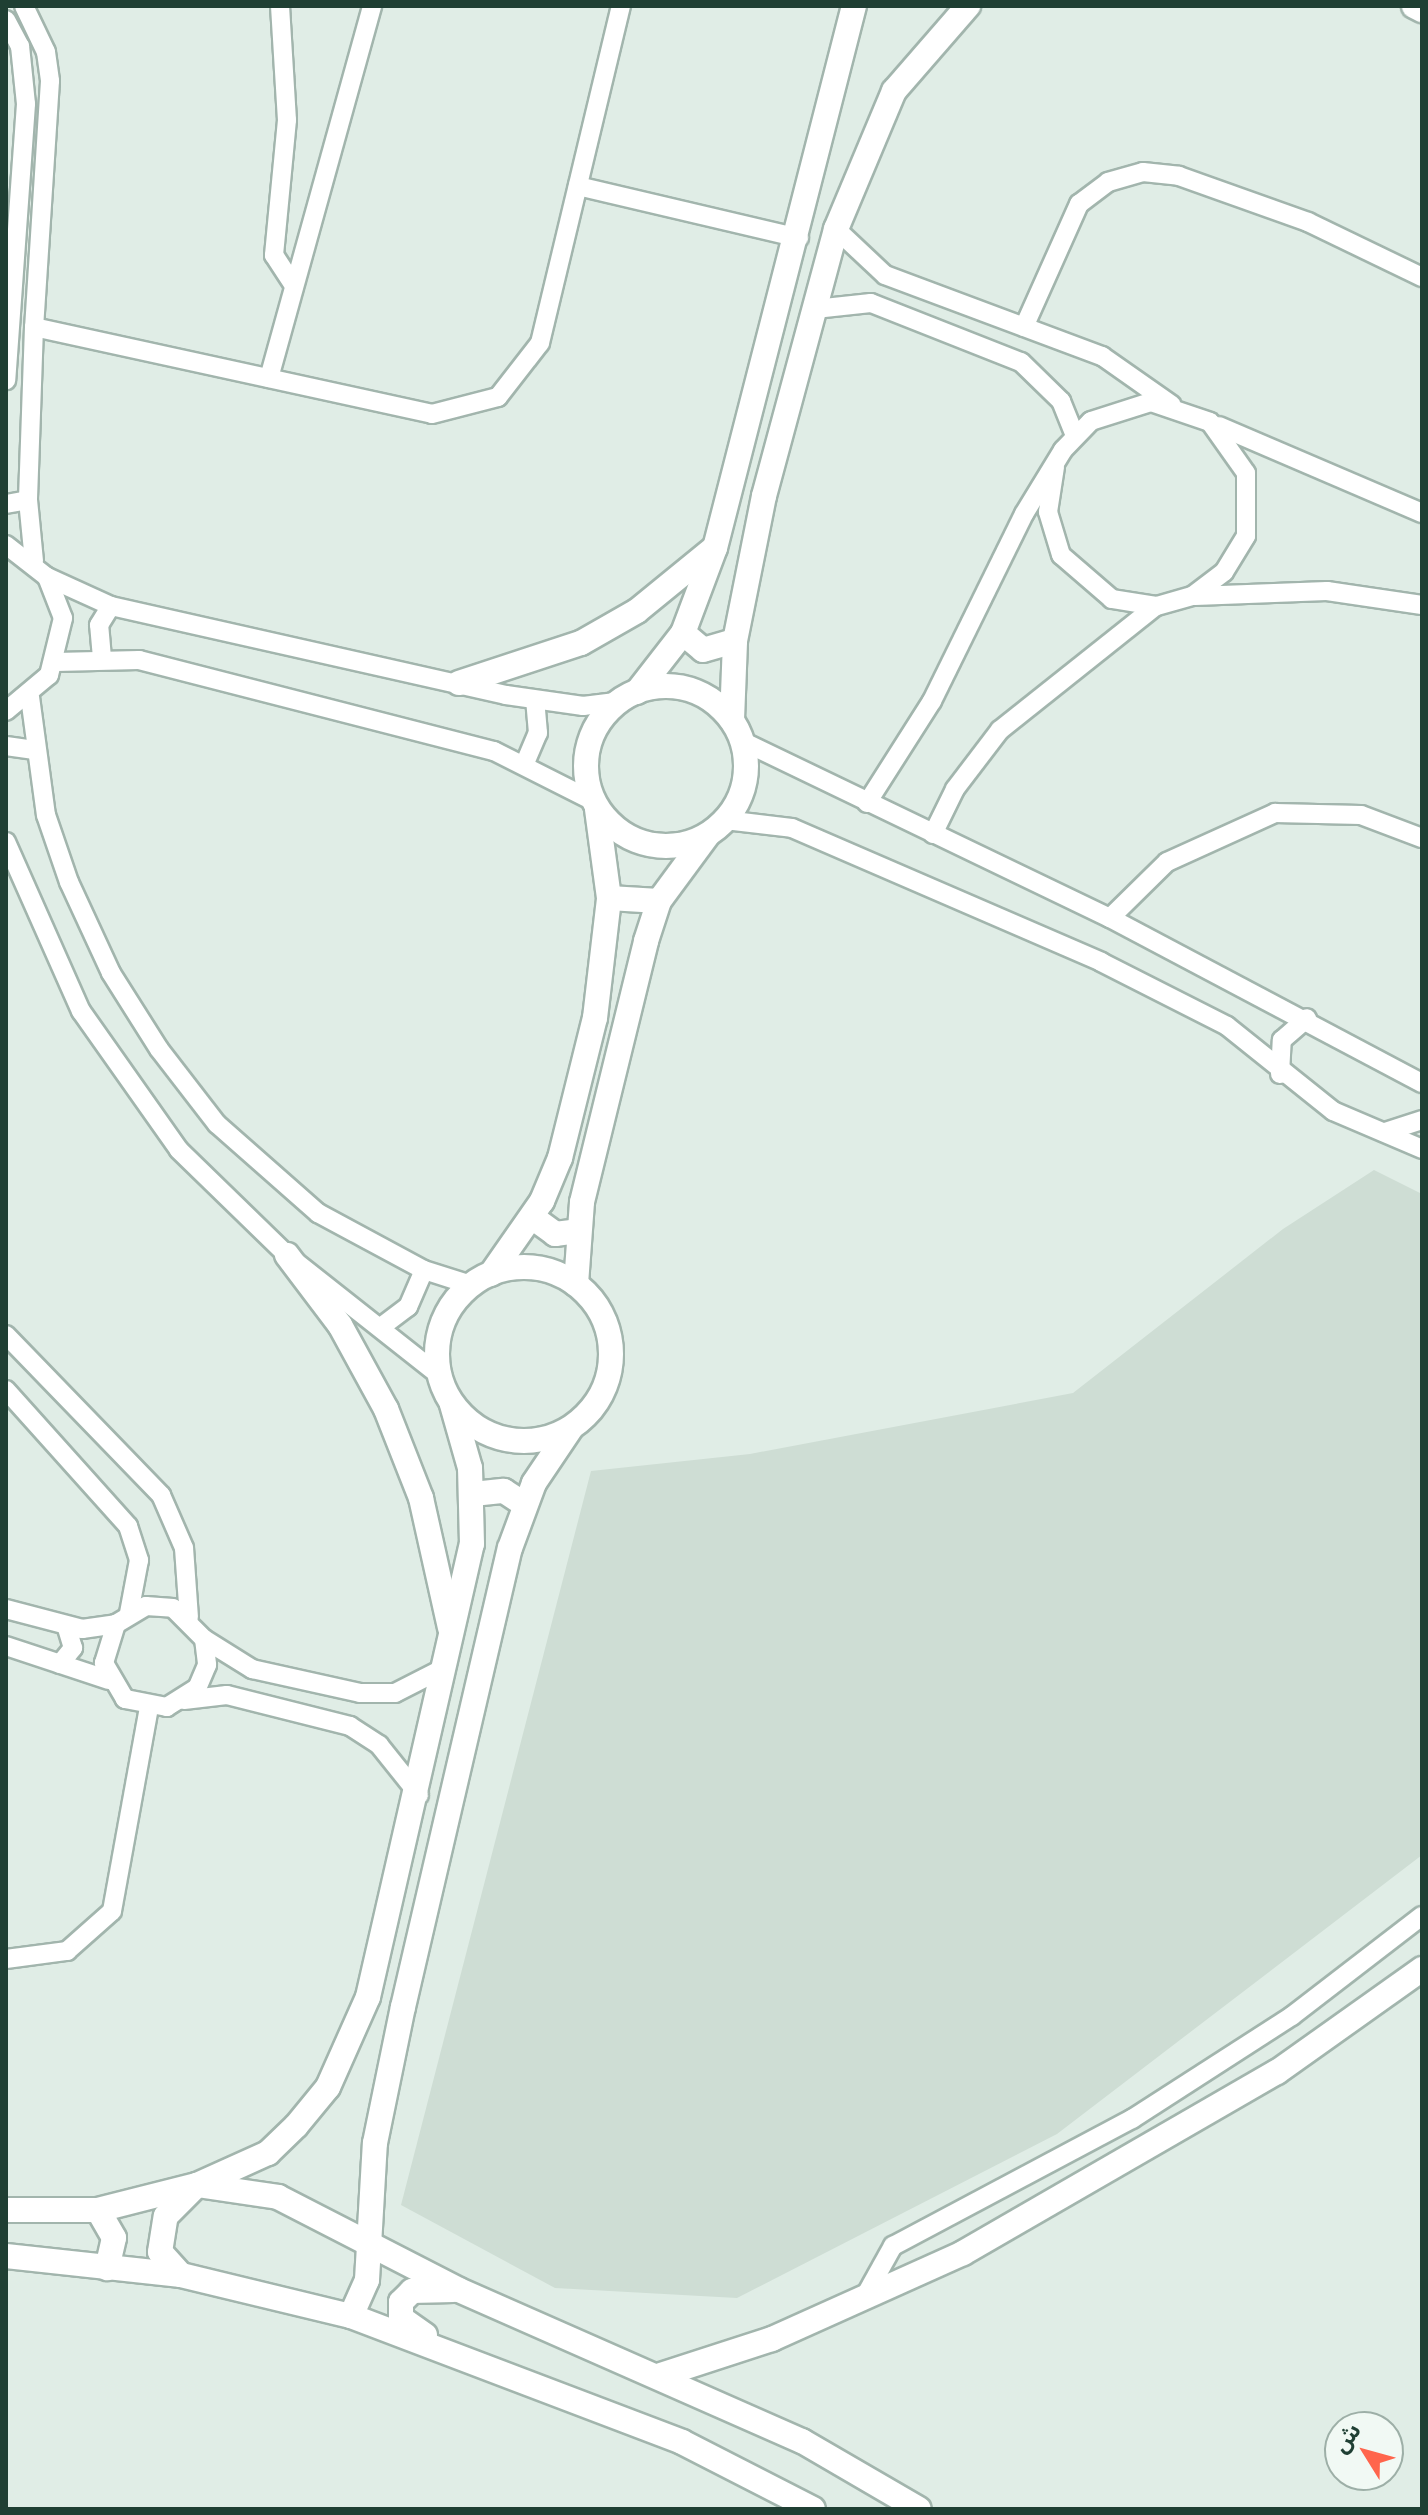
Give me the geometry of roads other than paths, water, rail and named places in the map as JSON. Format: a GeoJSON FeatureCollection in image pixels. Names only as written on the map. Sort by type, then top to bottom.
{"type":"FeatureCollection","features":[{"type":"Feature","properties":{"kind":"street"},"geometry":{"type":"LineString","coordinates":[[24,6],[46,52],[50,81],[34,327],[28,500],[34,561]]}},
{"type":"Feature","properties":{"kind":"street"},"geometry":{"type":"LineString","coordinates":[[280,6],[287,120],[274,255],[292,283]]}},
{"type":"Feature","properties":{"kind":"street"},"geometry":{"type":"LineString","coordinates":[[269,378],[292,283],[372,6]]}},
{"type":"Feature","properties":{"kind":"street"},"geometry":{"type":"LineString","coordinates":[[34,327],[432,414],[498,397],[540,343],[621,6]]}},
{"type":"Feature","properties":{"kind":"street"},"geometry":{"type":"LineString","coordinates":[[6,2210],[98,2210],[197,2185],[268,2153],[296,2126],[328,2087],[368,1997],[419,1795],[472,1544],[473,1494],[452,1405],[439,1375],[442,1325],[532,1217],[572,1116],[601,981],[609,898],[595,804],[586,769],[591,737],[683,633],[715,548],[799,238],[854,6]]}},
{"type":"Feature","properties":{"kind":"street"},"geometry":{"type":"LineString","coordinates":[[576,1284],[578,1231],[659,901],[742,791],[735,641],[764,496],[836,229],[894,91],[968,6]]}},
{"type":"Feature","properties":{"kind":"street"},"geometry":{"type":"LineString","coordinates":[[1414,6],[1422,10]]}},
{"type":"Feature","properties":{"kind":"street"},"geometry":{"type":"LineString","coordinates":[[6,20],[25,69],[6,380]]}},
{"type":"Feature","properties":{"kind":"street"},"geometry":{"type":"LineString","coordinates":[[1024,327],[1079,204],[1108,182],[1143,172],[1179,176],[1308,222],[1422,277]]}},
{"type":"Feature","properties":{"kind":"street"},"geometry":{"type":"LineString","coordinates":[[578,186],[799,238]]}},
{"type":"Feature","properties":{"kind":"street"},"geometry":{"type":"LineString","coordinates":[[836,229],[885,275],[1121,366],[1172,405],[1422,513]]}},
{"type":"Feature","properties":{"kind":"street"},"geometry":{"type":"LineString","coordinates":[[6,260],[15,242]]}},
{"type":"Feature","properties":{"kind":"street"},"geometry":{"type":"LineString","coordinates":[[815,309],[871,303],[1021,362],[1061,401],[1075,435]]}},
{"type":"Feature","properties":{"kind":"street"},"geometry":{"type":"LineString","coordinates":[[867,803],[932,701],[999,560],[1075,435],[1130,404],[1172,405]]}},
{"type":"Feature","properties":{"kind":"street"},"geometry":{"type":"LineString","coordinates":[[1192,596],[1237,555],[1250,515],[1246,473],[1210,422]]}},
{"type":"Feature","properties":{"kind":"street"},"geometry":{"type":"LineString","coordinates":[[1055,467],[1048,512],[1068,564],[1112,599],[1156,606]]}},
{"type":"Feature","properties":{"kind":"street"},"geometry":{"type":"LineString","coordinates":[[6,504],[28,500]]}},
{"type":"Feature","properties":{"kind":"street"},"geometry":{"type":"LineString","coordinates":[[6,545],[34,561],[47,577],[63,618],[56,662],[30,697],[6,711]]}},
{"type":"Feature","properties":{"kind":"street"},"geometry":{"type":"LineString","coordinates":[[459,683],[521,667],[600,633],[715,548]]}},
{"type":"Feature","properties":{"kind":"street"},"geometry":{"type":"LineString","coordinates":[[47,577],[111,606],[535,701],[628,697],[658,686],[699,693],[737,731],[867,803],[1110,918],[1307,1018],[1422,1083]]}},
{"type":"Feature","properties":{"kind":"street"},"geometry":{"type":"LineString","coordinates":[[933,834],[962,779],[1000,730],[1156,606],[1192,596],[1327,591],[1422,605]]}},
{"type":"Feature","properties":{"kind":"street"},"geometry":{"type":"LineString","coordinates":[[102,658],[99,625],[111,606]]}},
{"type":"Feature","properties":{"kind":"street"},"geometry":{"type":"LineString","coordinates":[[683,633],[703,650],[735,641]]}},
{"type":"Feature","properties":{"kind":"street"},"geometry":{"type":"LineString","coordinates":[[56,662],[102,658],[154,664],[525,763],[595,804],[621,833],[655,846],[717,827],[792,828],[1037,932],[1227,1026],[1280,1074],[1333,1111],[1422,1149]]}},
{"type":"Feature","properties":{"kind":"street"},"geometry":{"type":"LineString","coordinates":[[30,697],[33,750],[69,882],[111,973],[159,1049],[217,1124],[274,1178],[366,1243],[424,1270],[481,1279],[535,1267],[576,1284],[596,1304],[611,1358],[600,1398],[571,1428],[524,1504],[403,2007],[375,2143],[367,2280],[351,2316]]}},
{"type":"Feature","properties":{"kind":"street"},"geometry":{"type":"LineString","coordinates":[[525,763],[538,733],[535,701]]}},
{"type":"Feature","properties":{"kind":"street"},"geometry":{"type":"LineString","coordinates":[[6,746],[33,750]]}},
{"type":"Feature","properties":{"kind":"street"},"geometry":{"type":"LineString","coordinates":[[1110,918],[1167,862],[1275,813],[1361,815],[1422,838]]}},
{"type":"Feature","properties":{"kind":"street"},"geometry":{"type":"LineString","coordinates":[[6,842],[81,1011],[137,1096],[179,1150],[287,1255],[439,1375]]}},
{"type":"Feature","properties":{"kind":"street"},"geometry":{"type":"LineString","coordinates":[[609,898],[659,901]]}},
{"type":"Feature","properties":{"kind":"street"},"geometry":{"type":"LineString","coordinates":[[1280,1074],[1282,1040],[1307,1018]]}},
{"type":"Feature","properties":{"kind":"street"},"geometry":{"type":"LineString","coordinates":[[1382,1132],[1422,1120]]}},
{"type":"Feature","properties":{"kind":"street"},"geometry":{"type":"LineString","coordinates":[[532,1217],[555,1234],[578,1231]]}},
{"type":"Feature","properties":{"kind":"street"},"geometry":{"type":"LineString","coordinates":[[287,1255],[340,1325],[405,1453],[434,1544],[452,1639]]}},
{"type":"Feature","properties":{"kind":"street"},"geometry":{"type":"LineString","coordinates":[[381,1327],[408,1307],[424,1270]]}},
{"type":"Feature","properties":{"kind":"street"},"geometry":{"type":"LineString","coordinates":[[6,1335],[161,1495],[184,1548],[189,1617],[204,1639],[252,1669],[360,1693],[395,1693],[444,1668]]}},
{"type":"Feature","properties":{"kind":"street"},"geometry":{"type":"LineString","coordinates":[[6,1390],[128,1526],[139,1560],[122,1618],[104,1655],[109,1680],[125,1699],[149,1708],[227,1695],[350,1726],[379,1745],[419,1795]]}},
{"type":"Feature","properties":{"kind":"street"},"geometry":{"type":"LineString","coordinates":[[452,1405],[476,1428],[507,1440],[540,1440],[571,1428]]}},
{"type":"Feature","properties":{"kind":"street"},"geometry":{"type":"LineString","coordinates":[[473,1494],[504,1491],[524,1504]]}},
{"type":"Feature","properties":{"kind":"street"},"geometry":{"type":"LineString","coordinates":[[6,1609],[67,1628],[122,1618],[164,1606],[189,1617]]}},
{"type":"Feature","properties":{"kind":"street"},"geometry":{"type":"LineString","coordinates":[[60,1664],[73,1648],[67,1628]]}},
{"type":"Feature","properties":{"kind":"street"},"geometry":{"type":"LineString","coordinates":[[184,1700],[205,1673],[204,1639]]}},
{"type":"Feature","properties":{"kind":"street"},"geometry":{"type":"LineString","coordinates":[[6,1646],[109,1680]]}},
{"type":"Feature","properties":{"kind":"street"},"geometry":{"type":"LineString","coordinates":[[6,1959],[67,1951],[112,1911],[149,1708]]}},
{"type":"Feature","properties":{"kind":"street"},"geometry":{"type":"LineString","coordinates":[[864,2298],[893,2246],[1132,2119],[1292,2016],[1422,1916]]}},
{"type":"Feature","properties":{"kind":"street"},"geometry":{"type":"LineString","coordinates":[[661,2375],[758,2345],[963,2253],[1189,2126],[1422,1969]]}},
{"type":"Feature","properties":{"kind":"street"},"geometry":{"type":"LineString","coordinates":[[368,1997],[387,2010],[403,2007]]}},
{"type":"Feature","properties":{"kind":"street"},"geometry":{"type":"LineString","coordinates":[[197,2185],[278,2197],[371,2242],[459,2290],[661,2375],[802,2441],[919,2509]]}},
{"type":"Feature","properties":{"kind":"street"},"geometry":{"type":"LineString","coordinates":[[181,2275],[160,2252],[159,2231],[197,2185]]}},
{"type":"Feature","properties":{"kind":"street"},"geometry":{"type":"LineString","coordinates":[[98,2210],[114,2238],[107,2268]]}},
{"type":"Feature","properties":{"kind":"street"},"geometry":{"type":"LineString","coordinates":[[6,2256],[181,2275],[351,2316],[682,2442],[813,2509]]}},
{"type":"Feature","properties":{"kind":"street"},"geometry":{"type":"LineString","coordinates":[[450,2354],[406,2324],[399,2310],[412,2291],[459,2290]]}}]}
